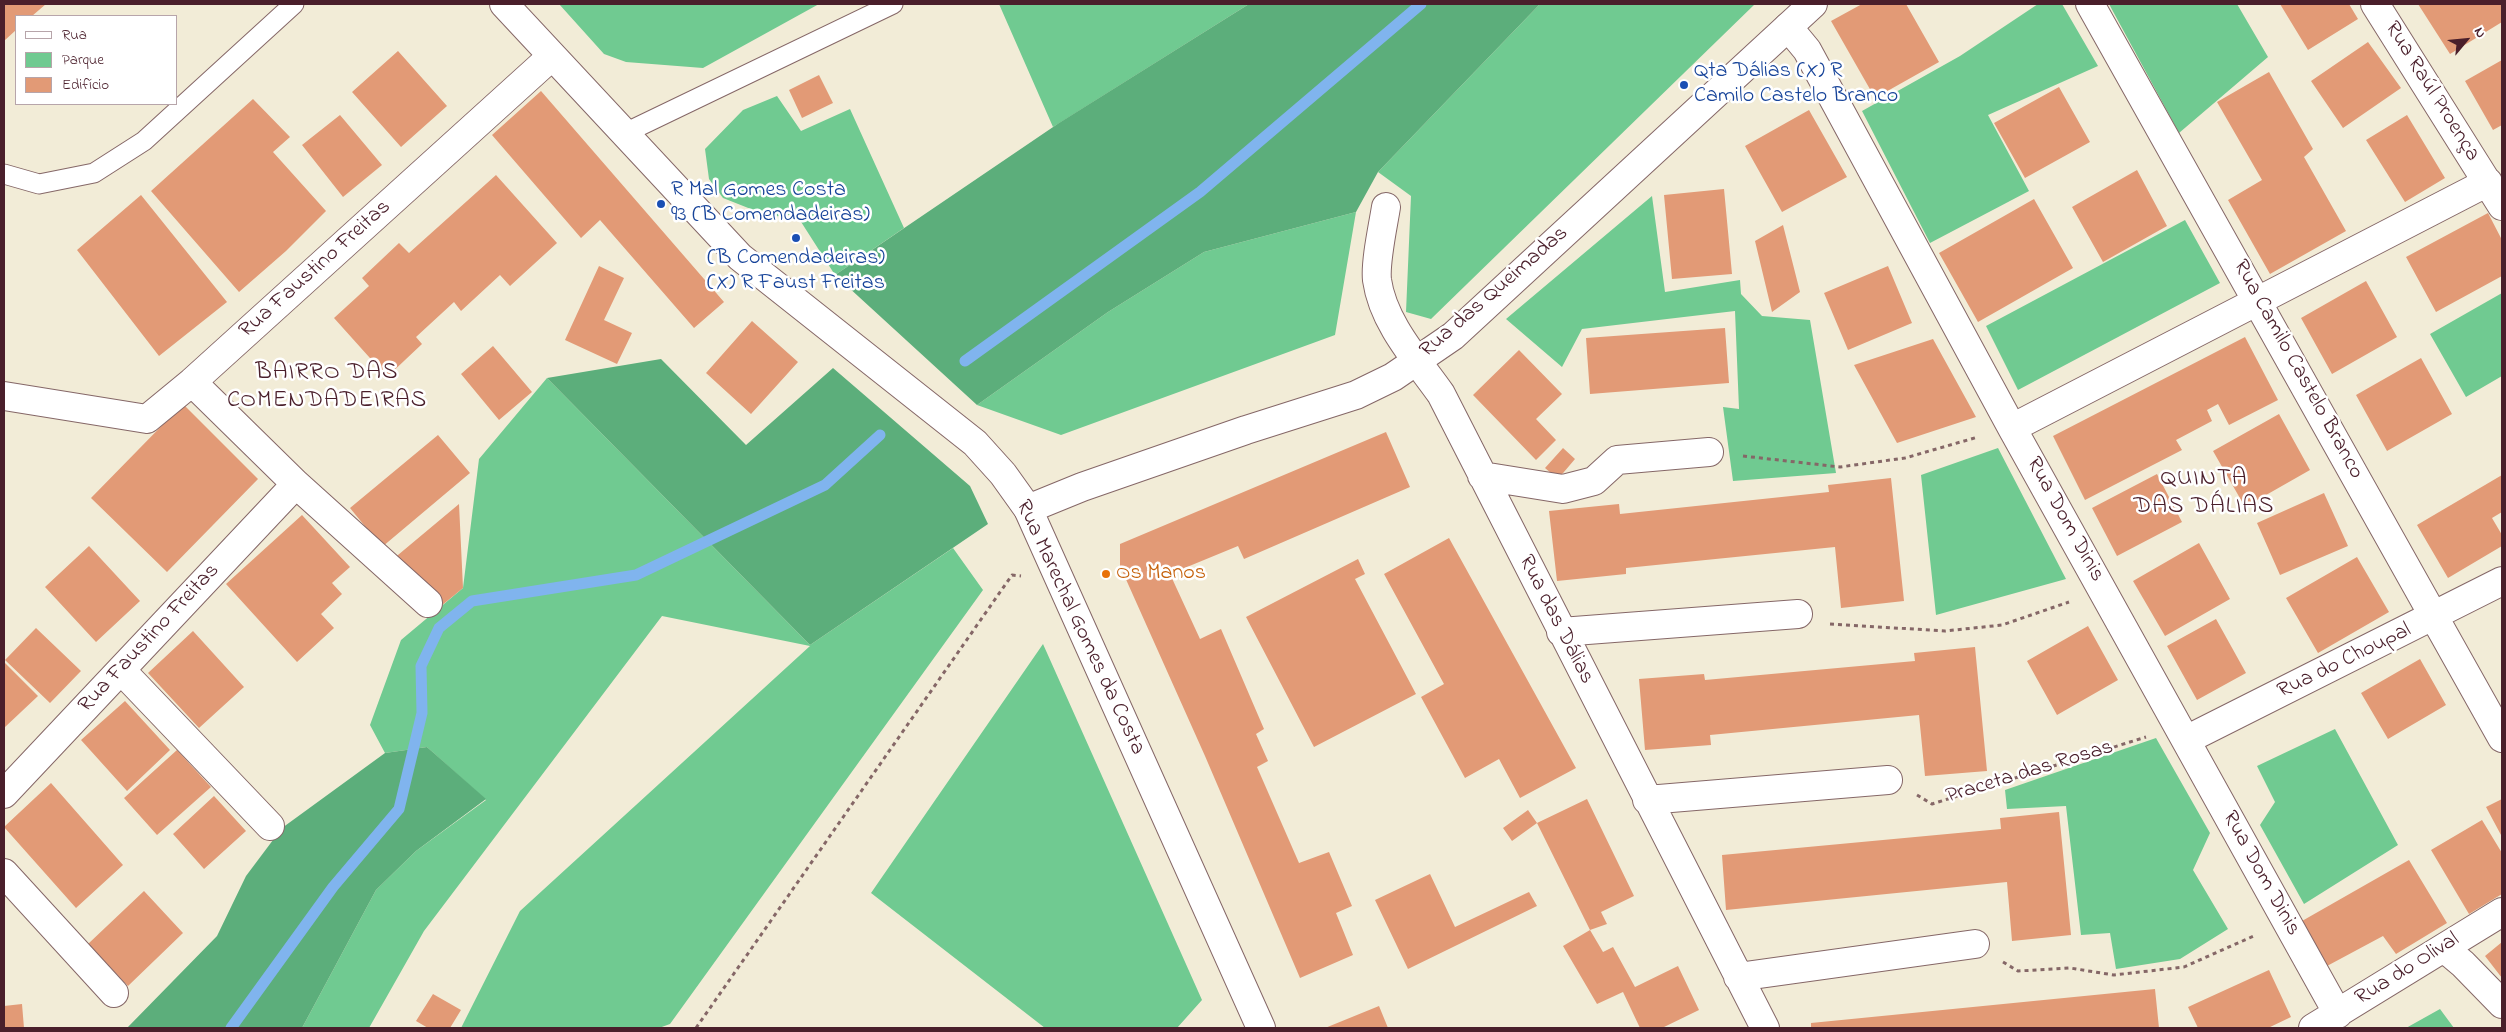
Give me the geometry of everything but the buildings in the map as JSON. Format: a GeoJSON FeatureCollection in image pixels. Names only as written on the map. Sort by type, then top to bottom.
{"type":"FeatureCollection","features":[{"type":"Feature","properties":{"kind":"street","name":"Rua Marechal Gomes da Costa"},"geometry":{"type":"LineString","coordinates":[[504,4],[551,57],[740,257],[974,443],[1003,474],[1028,509],[1261,1028]]}},
{"type":"Feature","properties":{"kind":"street","name":"Rua das Queimadas"},"geometry":{"type":"LineString","coordinates":[[1028,509],[1082,487],[1246,430],[1356,395],[1393,377],[1452,336],[1813,4]]}},
{"type":"Feature","properties":{"kind":"street","name":"Rua Camilo Castelo Branco"},"geometry":{"type":"LineString","coordinates":[[2090,4],[2502,738]]}},
{"type":"Feature","properties":{"kind":"street","name":"Rua Raúl Proença"},"geometry":{"type":"LineString","coordinates":[[2375,4],[2502,206]]}},
{"type":"Feature","properties":{"kind":"street","name":"Rua Dom Dinis"},"geometry":{"type":"LineString","coordinates":[[1788,28],[1807,50],[2012,428],[2104,590],[2338,1014]]}},
{"type":"Feature","properties":{"kind":"street","name":"Rua Faustino Freitas"},"geometry":{"type":"LineString","coordinates":[[4,396],[147,419],[192,382],[551,57]]}},
{"type":"Feature","properties":{"kind":"street"},"geometry":{"type":"LineString","coordinates":[[2012,428],[2488,182]]}},
{"type":"Feature","properties":{"kind":"street","name":"Rua das Dálias"},"geometry":{"type":"LineString","coordinates":[[1386,207],[1377,279],[1383,300],[1397,332],[1441,394],[1765,1028]]}},
{"type":"Feature","properties":{"kind":"street"},"geometry":{"type":"LineString","coordinates":[[192,382],[296,484],[428,603]]}},
{"type":"Feature","properties":{"kind":"street"},"geometry":{"type":"LineString","coordinates":[[1482,476],[1563,488],[1594,481],[1617,460],[1709,452]]}},
{"type":"Feature","properties":{"kind":"street","name":"Rua Faustino Freitas"},"geometry":{"type":"LineString","coordinates":[[4,794],[296,484]]}},
{"type":"Feature","properties":{"kind":"street","name":"Rua do Choupal"},"geometry":{"type":"LineString","coordinates":[[2182,733],[2435,617],[2502,581]]}},
{"type":"Feature","properties":{"kind":"street"},"geometry":{"type":"LineString","coordinates":[[1561,632],[1798,614]]}},
{"type":"Feature","properties":{"kind":"street"},"geometry":{"type":"LineString","coordinates":[[121,670],[270,826]]}},
{"type":"Feature","properties":{"kind":"street"},"geometry":{"type":"LineString","coordinates":[[1647,800],[1888,780]]}},
{"type":"Feature","properties":{"kind":"street"},"geometry":{"type":"LineString","coordinates":[[4,873],[114,993]]}},
{"type":"Feature","properties":{"kind":"street","name":"Rua do Olival"},"geometry":{"type":"LineString","coordinates":[[2314,1028],[2502,912]]}},
{"type":"Feature","properties":{"kind":"street"},"geometry":{"type":"LineString","coordinates":[[1738,977],[1975,944]]}},
{"type":"Feature","properties":{"kind":"street"},"geometry":{"type":"LineString","coordinates":[[2444,948],[2463,964],[2502,1004]]}},
{"type":"Feature","properties":{"kind":"lane"},"geometry":{"type":"LineString","coordinates":[[4,174],[39,184],[94,173],[144,141],[294,4]]}},
{"type":"Feature","properties":{"kind":"lane"},"geometry":{"type":"LineString","coordinates":[[623,134],[893,4]]}},
{"type":"Feature","properties":{"kind":"path"},"geometry":{"type":"LineString","coordinates":[[1709,452],[1840,467],[1905,458],[2012,428]]}},
{"type":"Feature","properties":{"kind":"path"},"geometry":{"type":"LineString","coordinates":[[696,1028],[1012,575],[1062,584]]}},
{"type":"Feature","properties":{"kind":"path"},"geometry":{"type":"LineString","coordinates":[[1798,614],[1828,624],[1945,631],[2002,625],[2104,590]]}},
{"type":"Feature","properties":{"kind":"path","name":"Praceta das Rosas"},"geometry":{"type":"LineString","coordinates":[[1888,780],[1932,804],[2182,733]]}},
{"type":"Feature","properties":{"kind":"path"},"geometry":{"type":"LineString","coordinates":[[1975,944],[2018,971],[2070,968],[2114,975],[2184,967],[2287,922]]}},
{"type":"Feature","properties":{"kind":"green space"},"geometry":{"type":"Polygon","coordinates":[[[559,4],[819,4],[703,68],[626,62],[604,54],[559,4]]]}},
{"type":"Feature","properties":{"kind":"green space"},"geometry":{"type":"Polygon","coordinates":[[[999,4],[1249,4],[1053,127],[999,4]]]}},
{"type":"Feature","properties":{"kind":"green space"},"geometry":{"type":"Polygon","coordinates":[[[1249,4],[1540,4],[1378,172],[1356,212],[1204,252],[1108,312],[977,405],[835,275],[1059,123],[1249,4]]]}},
{"type":"Feature","properties":{"kind":"green space"},"geometry":{"type":"Polygon","coordinates":[[[1540,4],[1755,4],[1431,319],[1406,312],[1411,196],[1378,172],[1540,4]]]}},
{"type":"Feature","properties":{"kind":"green space"},"geometry":{"type":"Polygon","coordinates":[[[2038,4],[2062,4],[2098,66],[1988,115],[2029,191],[1930,243],[1862,111],[1960,56],[2038,4]]]}},
{"type":"Feature","properties":{"kind":"green space"},"geometry":{"type":"Polygon","coordinates":[[[2109,4],[2237,4],[2268,57],[2179,133],[2109,4]]]}},
{"type":"Feature","properties":{"kind":"green space"},"geometry":{"type":"Polygon","coordinates":[[[777,96],[801,131],[850,109],[904,228],[835,275],[796,214],[771,217],[723,198],[709,179],[705,149],[743,110],[777,96]]]}},
{"type":"Feature","properties":{"kind":"green space"},"geometry":{"type":"Polygon","coordinates":[[[1652,196],[1665,292],[1740,280],[1741,294],[1762,316],[1810,320],[1836,473],[1733,481],[1723,407],[1739,409],[1735,311],[1582,329],[1562,367],[1506,319],[1652,196]]]}},
{"type":"Feature","properties":{"kind":"green space"},"geometry":{"type":"Polygon","coordinates":[[[1356,212],[1335,335],[1061,435],[977,405],[1108,312],[1204,252],[1356,212]]]}},
{"type":"Feature","properties":{"kind":"green space"},"geometry":{"type":"Polygon","coordinates":[[[2185,220],[2220,283],[2018,390],[1986,326],[2185,220]]]}},
{"type":"Feature","properties":{"kind":"green space"},"geometry":{"type":"Polygon","coordinates":[[[2502,293],[2502,376],[2466,397],[2430,334],[2502,293]]]}},
{"type":"Feature","properties":{"kind":"green space"},"geometry":{"type":"Polygon","coordinates":[[[661,359],[746,445],[833,368],[970,486],[988,524],[810,645],[547,378],[661,359]]]}},
{"type":"Feature","properties":{"kind":"green space"},"geometry":{"type":"Polygon","coordinates":[[[547,378],[810,645],[953,548],[983,590],[670,1024],[659,1028],[461,1028],[520,911],[810,646],[662,616],[424,931],[369,1028],[302,1028],[376,890],[416,851],[486,800],[427,747],[385,753],[370,725],[401,640],[463,588],[479,459],[547,378]]]}},
{"type":"Feature","properties":{"kind":"green space"},"geometry":{"type":"Polygon","coordinates":[[[1998,448],[2066,579],[1936,615],[1921,475],[1998,448]]]}},
{"type":"Feature","properties":{"kind":"green space"},"geometry":{"type":"Polygon","coordinates":[[[1043,644],[1202,1000],[1177,1028],[1045,1028],[871,893],[1043,644]]]}},
{"type":"Feature","properties":{"kind":"green space"},"geometry":{"type":"Polygon","coordinates":[[[2335,729],[2398,845],[2304,904],[2260,825],[2275,802],[2257,766],[2335,729]]]}},
{"type":"Feature","properties":{"kind":"green space"},"geometry":{"type":"Polygon","coordinates":[[[2156,738],[2210,833],[2193,870],[2228,929],[2180,959],[2116,969],[2110,933],[2081,935],[2066,806],[2007,809],[2005,790],[2156,738]]]}},
{"type":"Feature","properties":{"kind":"green space"},"geometry":{"type":"Polygon","coordinates":[[[427,747],[486,799],[416,851],[376,890],[302,1028],[127,1028],[217,936],[246,876],[282,828],[385,753],[427,747]]]}},
{"type":"Feature","properties":{"kind":"green space"},"geometry":{"type":"Polygon","coordinates":[[[2440,1009],[2454,1028],[2406,1028],[2440,1009]]]}},
{"type":"Feature","properties":{"kind":"waterway"},"geometry":{"type":"LineString","coordinates":[[965,361],[1200,192],[1421,4]]}},
{"type":"Feature","properties":{"kind":"waterway"},"geometry":{"type":"LineString","coordinates":[[231,1028],[333,887],[399,809],[422,713],[421,666],[439,628],[472,601],[636,575],[825,485],[880,435]]}},
{"type":"Feature","properties":{"kind":"place","name":"Qta Dálias (X) R Camilo Castelo Branco"},"geometry":{"type":"Point","coordinates":[1684,85]}},
{"type":"Feature","properties":{"kind":"place","name":"R Mal Gomes Costa 93 (B Comendadeiras)"},"geometry":{"type":"Point","coordinates":[661,204]}},
{"type":"Feature","properties":{"kind":"place","name":"(B Comendadeiras) (X) R Faust Freitas"},"geometry":{"type":"Point","coordinates":[796,238]}},
{"type":"Feature","properties":{"kind":"place","name":"Os Manos"},"geometry":{"type":"Point","coordinates":[1106,574]}},
{"type":"Feature","properties":{"kind":"district","name":"BAIRRO DAS COMENDADEIRAS"},"geometry":{"type":"Point","coordinates":[327,388]}},
{"type":"Feature","properties":{"kind":"district","name":"QUINTA DAS DÁLIAS"},"geometry":{"type":"Point","coordinates":[2204,494]}}]}
